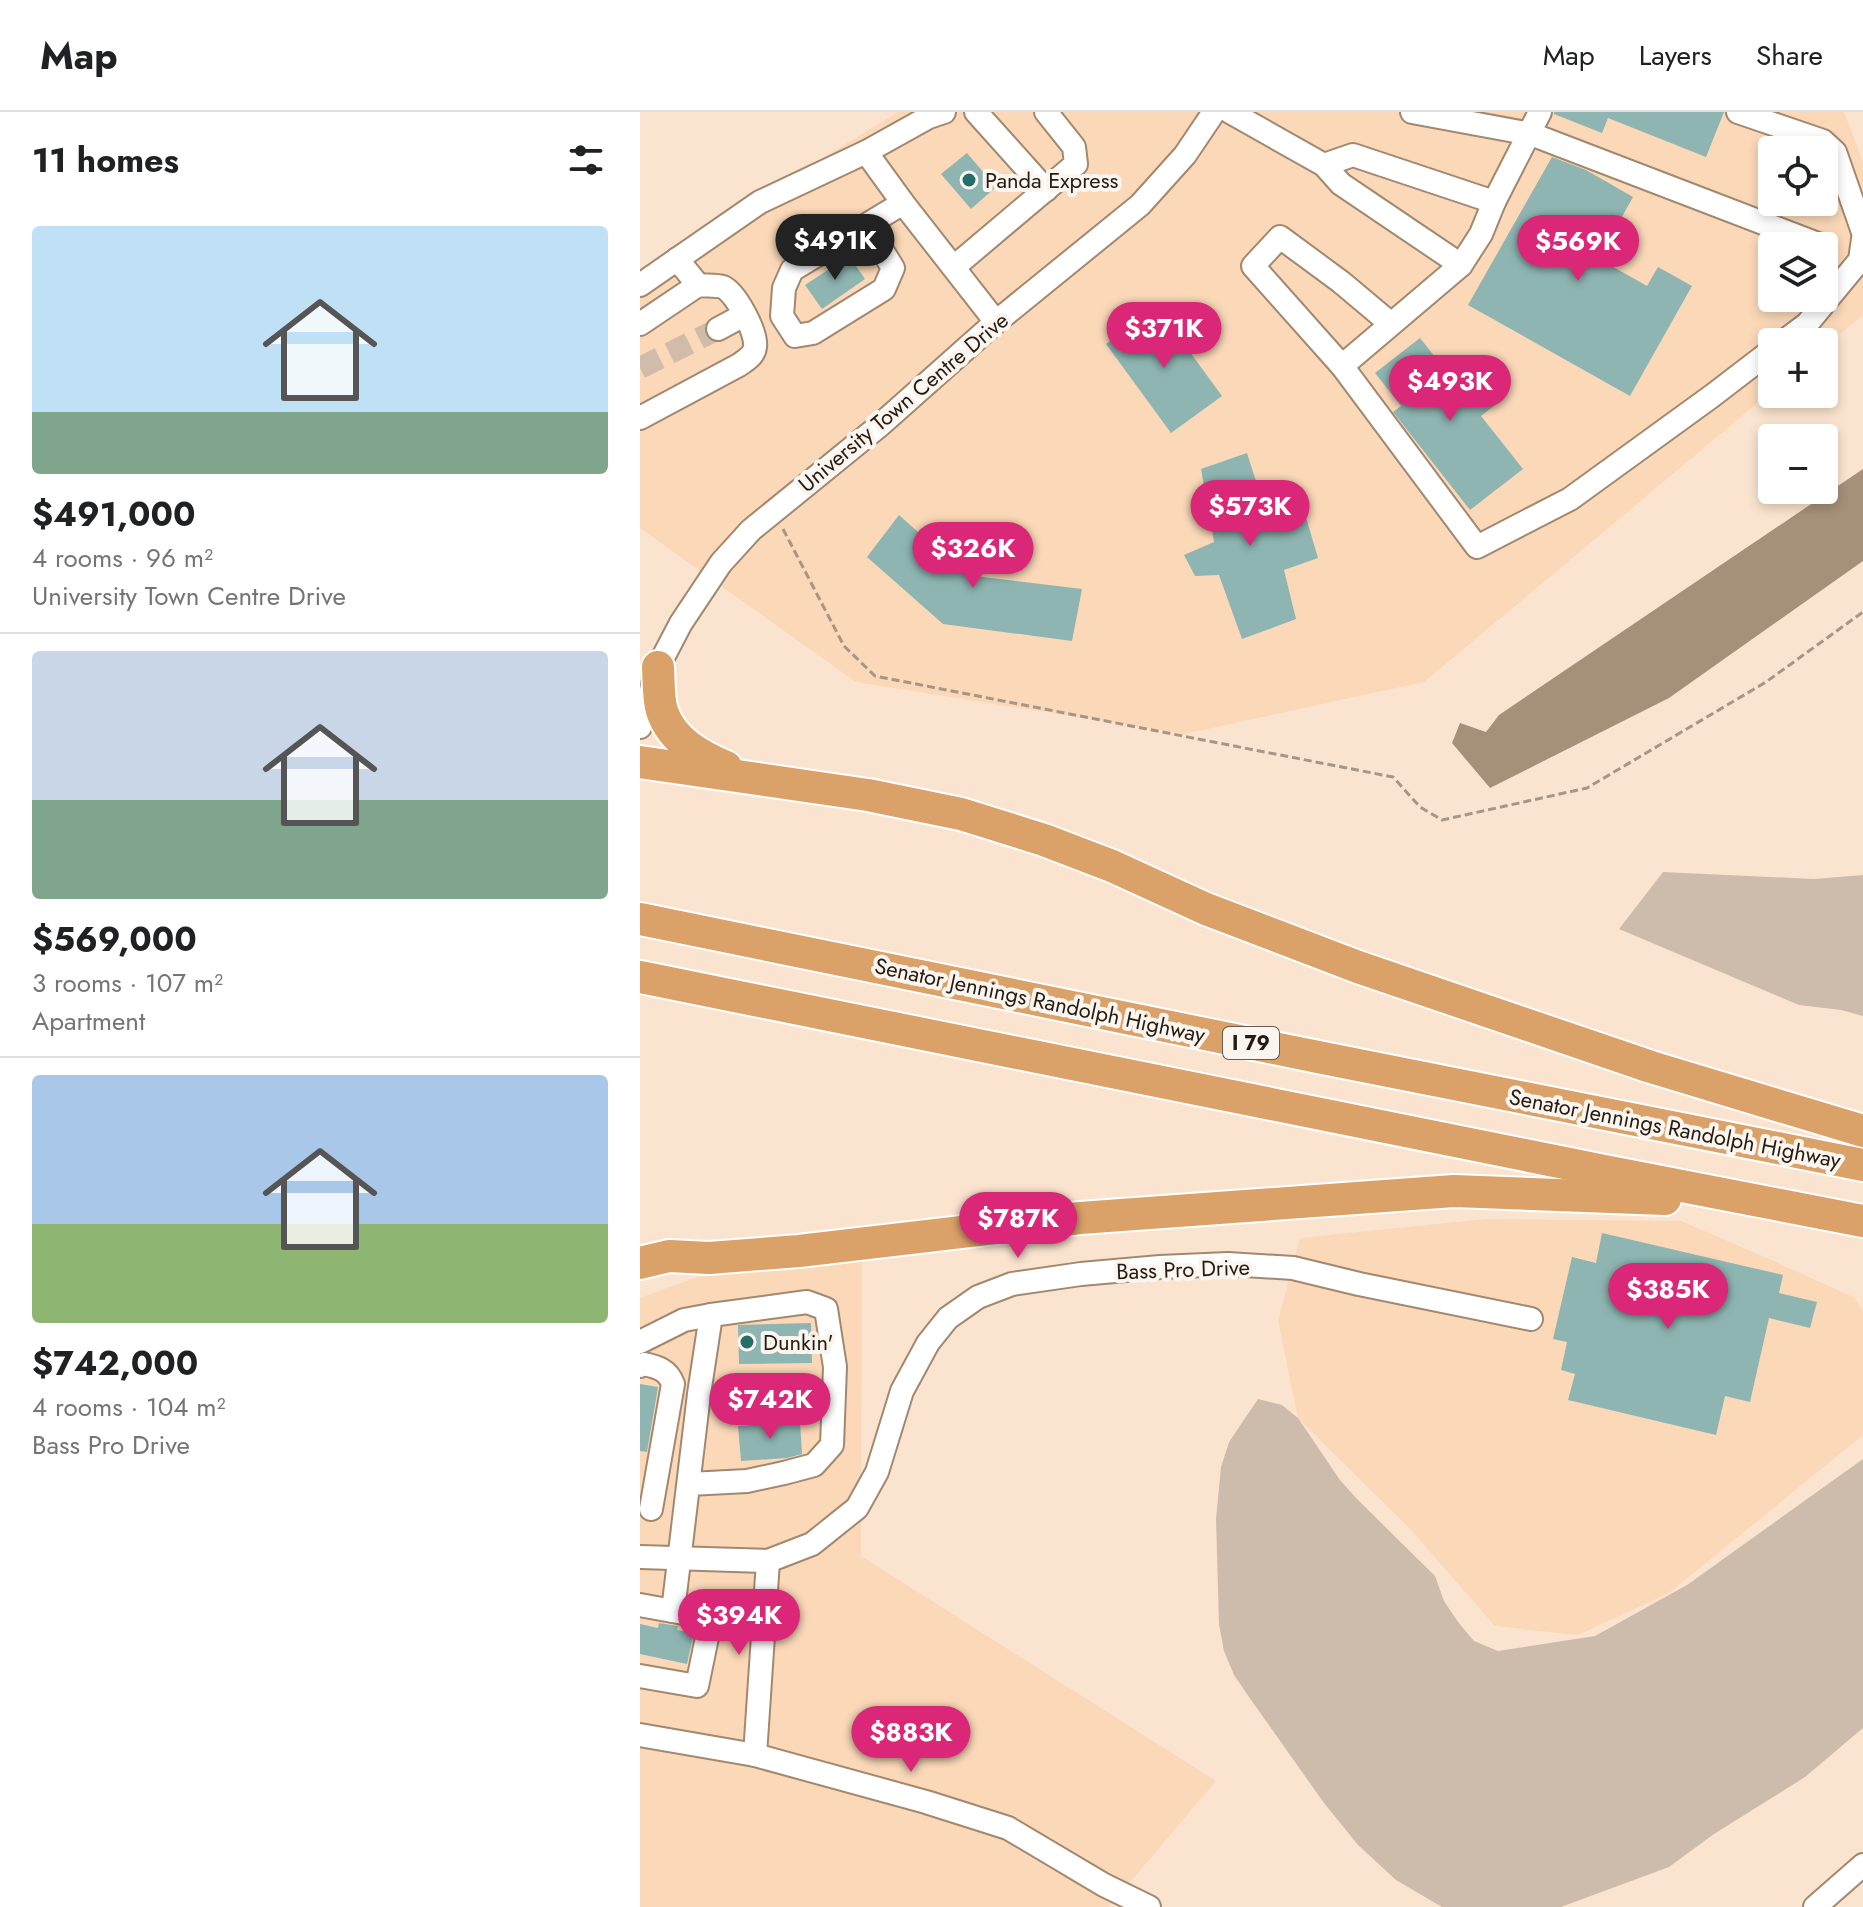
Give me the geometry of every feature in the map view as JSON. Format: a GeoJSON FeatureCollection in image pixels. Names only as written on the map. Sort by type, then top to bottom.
{"type":"FeatureCollection","features":[{"type":"Feature","properties":{"kind":"highway"},"geometry":{"type":"LineString","coordinates":[[658,667],[662,710],[674,734],[701,757],[755,779]]}},
{"type":"Feature","properties":{"kind":"highway"},"geometry":{"type":"LineString","coordinates":[[640,762],[868,795],[961,814],[1112,866],[1206,909],[1358,967],[1651,1067],[1863,1131]]}},
{"type":"Feature","properties":{"kind":"highway","name":"Senator Jennings Randolph Highway"},"geometry":{"type":"LineString","coordinates":[[640,919],[1863,1165]]}},
{"type":"Feature","properties":{"kind":"highway"},"geometry":{"type":"LineString","coordinates":[[640,977],[1863,1221]]}},
{"type":"Feature","properties":{"kind":"highway"},"geometry":{"type":"LineString","coordinates":[[640,1263],[669,1256],[709,1258],[799,1251],[1080,1218],[1454,1191],[1659,1198],[1863,1229]]}},
{"type":"Feature","properties":{"kind":"street"},"geometry":{"type":"LineString","coordinates":[[640,285],[760,202],[944,112]]}},
{"type":"Feature","properties":{"kind":"street"},"geometry":{"type":"LineString","coordinates":[[976,112],[1046,190]]}},
{"type":"Feature","properties":{"kind":"street"},"geometry":{"type":"LineString","coordinates":[[954,267],[1076,164],[1074,147],[1046,112]]}},
{"type":"Feature","properties":{"kind":"street","name":"University Town Centre Drive"},"geometry":{"type":"LineString","coordinates":[[640,727],[658,667],[681,623],[721,563],[751,530],[879,426],[996,322],[1140,205],[1185,155],[1214,112]]}},
{"type":"Feature","properties":{"kind":"street"},"geometry":{"type":"LineString","coordinates":[[1230,112],[1324,165],[1341,184],[1461,265]]}},
{"type":"Feature","properties":{"kind":"street"},"geometry":{"type":"LineString","coordinates":[[1412,112],[1531,134],[1787,232]]}},
{"type":"Feature","properties":{"kind":"street"},"geometry":{"type":"LineString","coordinates":[[1342,366],[1461,265],[1481,234],[1540,112]]}},
{"type":"Feature","properties":{"kind":"street"},"geometry":{"type":"LineString","coordinates":[[1738,112],[1823,141],[1835,152],[1863,232]]}},
{"type":"Feature","properties":{"kind":"street"},"geometry":{"type":"LineString","coordinates":[[866,152],[996,322]]}},
{"type":"Feature","properties":{"kind":"street"},"geometry":{"type":"LineString","coordinates":[[1324,165],[1353,155],[1494,202]]}},
{"type":"Feature","properties":{"kind":"street"},"geometry":{"type":"LineString","coordinates":[[867,226],[893,268],[884,289],[813,333],[795,336],[782,316],[784,288],[792,270],[903,203]]}},
{"type":"Feature","properties":{"kind":"street"},"geometry":{"type":"LineString","coordinates":[[1391,324],[1280,237],[1253,266],[1342,366],[1477,547],[1570,499],[1758,361]]}},
{"type":"Feature","properties":{"kind":"street"},"geometry":{"type":"LineString","coordinates":[[1802,328],[1861,250],[1838,248]]}},
{"type":"Feature","properties":{"kind":"street"},"geometry":{"type":"LineString","coordinates":[[677,259],[698,285]]}},
{"type":"Feature","properties":{"kind":"street"},"geometry":{"type":"LineString","coordinates":[[640,324],[698,285],[722,287],[734,296],[754,334],[755,346],[752,356],[739,365],[640,418]]}},
{"type":"Feature","properties":{"kind":"street"},"geometry":{"type":"LineString","coordinates":[[718,329],[744,315]]}},
{"type":"Feature","properties":{"kind":"street","name":"Bass Pro Drive"},"geometry":{"type":"LineString","coordinates":[[640,1557],[768,1561],[812,1544],[857,1508],[877,1472],[902,1391],[928,1343],[948,1318],[978,1297],[1012,1284],[1160,1267],[1267,1266],[1293,1268],[1531,1319]]}},
{"type":"Feature","properties":{"kind":"street"},"geometry":{"type":"LineString","coordinates":[[640,1342],[684,1320],[807,1302],[826,1309],[835,1367],[832,1445],[814,1465],[663,1499],[645,1514]]}},
{"type":"Feature","properties":{"kind":"street"},"geometry":{"type":"LineString","coordinates":[[673,1611],[711,1315]]}},
{"type":"Feature","properties":{"kind":"street"},"geometry":{"type":"LineString","coordinates":[[640,1366],[660,1368],[670,1375],[673,1384],[645,1514]]}},
{"type":"Feature","properties":{"kind":"street"},"geometry":{"type":"LineString","coordinates":[[671,1403],[699,1400]]}},
{"type":"Feature","properties":{"kind":"street"},"geometry":{"type":"LineString","coordinates":[[755,1755],[768,1561]]}},
{"type":"Feature","properties":{"kind":"street"},"geometry":{"type":"LineString","coordinates":[[640,1605],[711,1618],[697,1686],[640,1676]]}},
{"type":"Feature","properties":{"kind":"street"},"geometry":{"type":"LineString","coordinates":[[640,1735],[755,1755],[1008,1828],[1104,1885],[1149,1907]]}},
{"type":"Feature","properties":{"kind":"street"},"geometry":{"type":"LineString","coordinates":[[1815,1907],[1863,1865]]}},
{"type":"Feature","properties":{"kind":"path"},"geometry":{"type":"LineString","coordinates":[[774,511],[844,646],[875,676],[1393,777],[1420,807],[1442,820],[1587,788],[1766,682],[1863,612]]}},
{"type":"Feature","properties":{"kind":"shaded area"},"geometry":{"type":"Polygon","coordinates":[[[898,112],[1844,112],[1863,162],[1863,315],[1838,336],[1838,328],[1758,328],[1758,403],[1424,682],[1184,734],[856,682],[640,528],[640,271],[898,112]]]}},
{"type":"Feature","properties":{"kind":"shaded area"},"geometry":{"type":"Polygon","coordinates":[[[1863,469],[1863,561],[1669,698],[1490,788],[1452,743],[1460,723],[1486,732],[1499,715],[1811,504],[1838,504],[1838,486],[1863,469]]]}},
{"type":"Feature","properties":{"kind":"shaded area"},"geometry":{"type":"Polygon","coordinates":[[[1663,872],[1814,879],[1863,875],[1863,1016],[1799,1005],[1619,929],[1663,872]]]}},
{"type":"Feature","properties":{"kind":"shaded area"},"geometry":{"type":"Polygon","coordinates":[[[1486,1219],[1681,1221],[1855,1298],[1863,1312],[1863,1435],[1669,1593],[1578,1635],[1495,1626],[1412,1531],[1298,1418],[1278,1321],[1300,1238],[1486,1219]]]}},
{"type":"Feature","properties":{"kind":"shaded area"},"geometry":{"type":"Polygon","coordinates":[[[862,1256],[861,1556],[1216,1781],[1109,1907],[640,1907],[640,1298],[694,1278],[862,1256]]]}},
{"type":"Feature","properties":{"kind":"shaded area"},"geometry":{"type":"Polygon","coordinates":[[[1258,1399],[1282,1405],[1298,1418],[1340,1480],[1435,1576],[1444,1601],[1474,1641],[1498,1651],[1595,1636],[1687,1585],[1863,1459],[1863,1728],[1805,1777],[1714,1834],[1669,1867],[1561,1907],[1442,1907],[1396,1880],[1358,1845],[1324,1803],[1249,1697],[1234,1675],[1224,1651],[1219,1624],[1216,1519],[1221,1467],[1229,1442],[1258,1399]]]}},
{"type":"Feature","properties":{"kind":"building"},"geometry":{"type":"Polygon","coordinates":[[[1554,112],[1724,112],[1706,157],[1608,118],[1602,133],[1554,112]]]}},
{"type":"Feature","properties":{"kind":"building","name":"Panda Express"},"geometry":{"type":"Polygon","coordinates":[[[967,153],[996,187],[971,209],[941,174],[967,153]]]}},
{"type":"Feature","properties":{"kind":"building"},"geometry":{"type":"Polygon","coordinates":[[[1552,157],[1586,170],[1633,197],[1612,235],[1578,215],[1564,239],[1647,286],[1658,267],[1692,286],[1630,396],[1468,305],[1552,157]]]}},
{"type":"Feature","properties":{"kind":"building"},"geometry":{"type":"Polygon","coordinates":[[[849,256],[865,279],[822,309],[805,285],[849,256]]]}},
{"type":"Feature","properties":{"kind":"building"},"geometry":{"type":"Polygon","coordinates":[[[1157,307],[1222,396],[1171,433],[1106,344],[1157,307]]]}},
{"type":"Feature","properties":{"kind":"building"},"geometry":{"type":"Polygon","coordinates":[[[1420,338],[1458,386],[1476,372],[1499,402],[1481,416],[1523,469],[1470,510],[1393,412],[1401,406],[1375,373],[1420,338]]]}},
{"type":"Feature","properties":{"kind":"building"},"geometry":{"type":"Polygon","coordinates":[[[1247,453],[1270,525],[1305,514],[1318,558],[1284,570],[1296,619],[1242,639],[1219,575],[1195,576],[1184,555],[1214,542],[1201,469],[1247,453]]]}},
{"type":"Feature","properties":{"kind":"building"},"geometry":{"type":"Polygon","coordinates":[[[899,515],[966,575],[1082,589],[1072,641],[943,624],[867,557],[899,515]]]}},
{"type":"Feature","properties":{"kind":"building"},"geometry":{"type":"Polygon","coordinates":[[[1602,1233],[1783,1275],[1779,1293],[1817,1302],[1810,1328],[1769,1318],[1750,1402],[1725,1396],[1716,1435],[1568,1400],[1575,1374],[1561,1370],[1567,1342],[1553,1339],[1572,1257],[1596,1263],[1602,1233]]]}},
{"type":"Feature","properties":{"kind":"building"},"geometry":{"type":"Polygon","coordinates":[[[811,1323],[812,1363],[739,1364],[738,1325],[811,1323]]]}},
{"type":"Feature","properties":{"kind":"building"},"geometry":{"type":"Polygon","coordinates":[[[640,1384],[658,1387],[647,1452],[640,1451],[640,1384]]]}},
{"type":"Feature","properties":{"kind":"building"},"geometry":{"type":"Polygon","coordinates":[[[800,1422],[802,1454],[741,1461],[738,1426],[800,1422]]]}},
{"type":"Feature","properties":{"kind":"building"},"geometry":{"type":"Polygon","coordinates":[[[659,1623],[694,1633],[687,1664],[640,1654],[640,1624],[658,1628],[659,1623]]]}},
{"type":"Feature","properties":{"kind":"tunnel"},"geometry":{"type":"LineString","coordinates":[[640,368],[718,329]]}},
{"type":"Feature","properties":{"kind":"place","name":"Panda Express"},"geometry":{"type":"Point","coordinates":[969,180]}},
{"type":"Feature","properties":{"kind":"place","name":"Dunkin'"},"geometry":{"type":"Point","coordinates":[747,1342]}}]}
